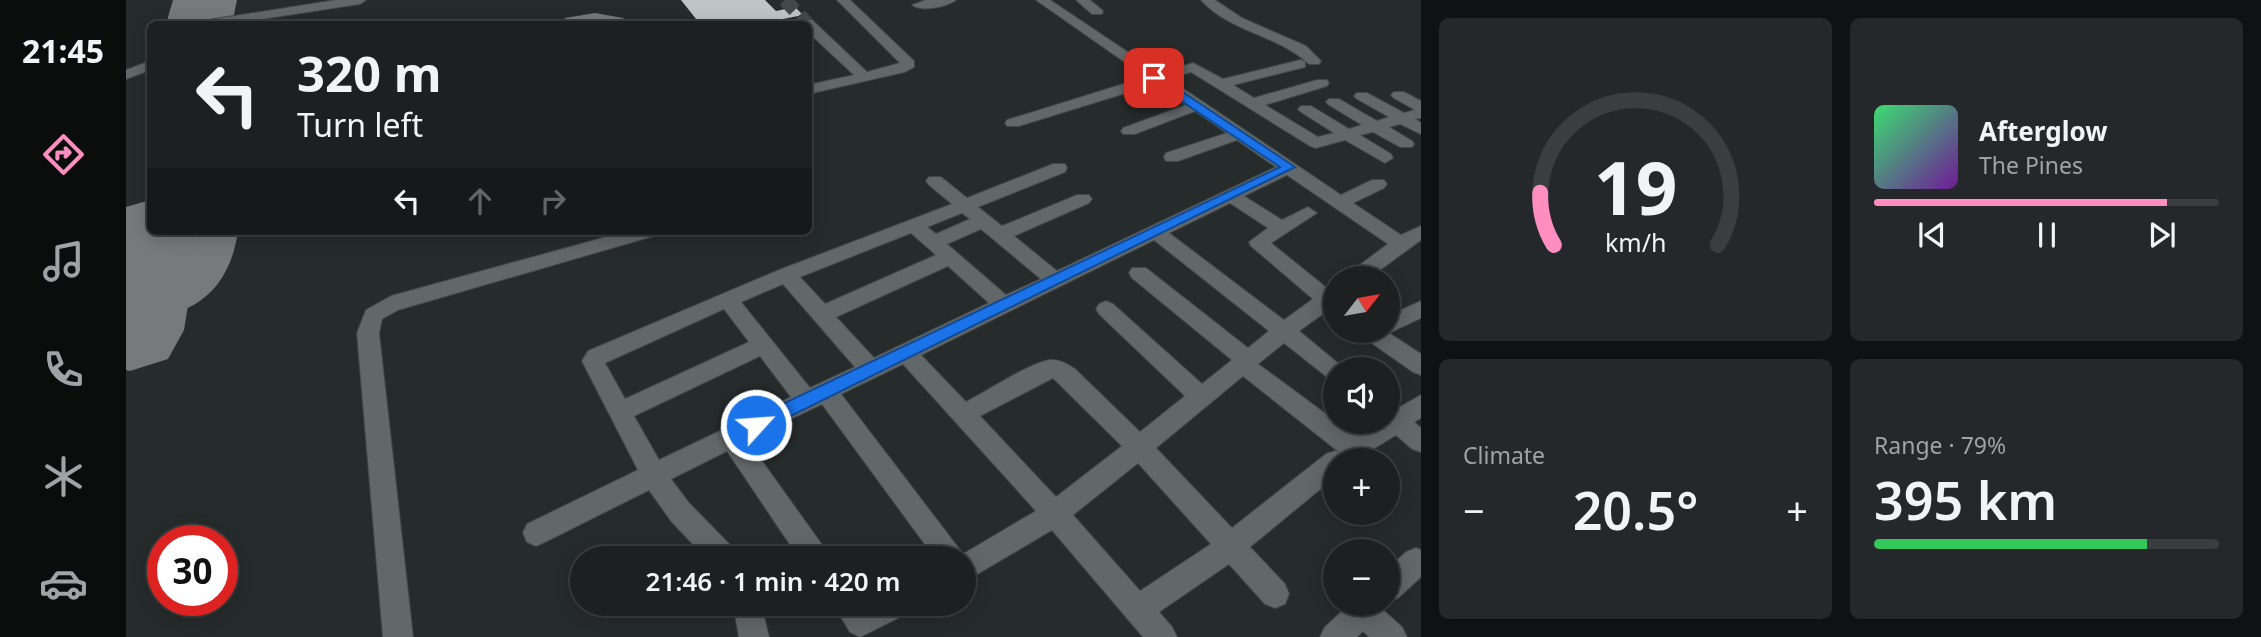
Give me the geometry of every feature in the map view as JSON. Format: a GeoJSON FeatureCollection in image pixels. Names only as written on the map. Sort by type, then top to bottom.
{"type":"FeatureCollection","features":[{"type":"Feature","properties":{"kind":"street"},"geometry":{"type":"LineString","coordinates":[[226,21],[360,0]]}},
{"type":"Feature","properties":{"kind":"street"},"geometry":{"type":"LineString","coordinates":[[812,89],[901,69],[909,64],[843,0]]}},
{"type":"Feature","properties":{"kind":"street"},"geometry":{"type":"LineString","coordinates":[[918,5],[950,0]]}},
{"type":"Feature","properties":{"kind":"street"},"geometry":{"type":"LineString","coordinates":[[1042,0],[1401,244]]}},
{"type":"Feature","properties":{"kind":"street"},"geometry":{"type":"LineString","coordinates":[[1082,0],[1097,11]]}},
{"type":"Feature","properties":{"kind":"street"},"geometry":{"type":"LineString","coordinates":[[1207,0],[1237,20],[1301,49],[1307,62],[1220,83]]}},
{"type":"Feature","properties":{"kind":"street"},"geometry":{"type":"LineString","coordinates":[[812,28],[864,77]]}},
{"type":"Feature","properties":{"kind":"street"},"geometry":{"type":"LineString","coordinates":[[126,75],[147,66]]}},
{"type":"Feature","properties":{"kind":"street"},"geometry":{"type":"LineString","coordinates":[[1013,124],[1193,67],[1316,143],[1421,113]]}},
{"type":"Feature","properties":{"kind":"street"},"geometry":{"type":"LineString","coordinates":[[1251,104],[1322,83]]}},
{"type":"Feature","properties":{"kind":"street"},"geometry":{"type":"LineString","coordinates":[[1362,96],[1421,130]]}},
{"type":"Feature","properties":{"kind":"street"},"geometry":{"type":"LineString","coordinates":[[1399,96],[1421,107]]}},
{"type":"Feature","properties":{"kind":"street"},"geometry":{"type":"LineString","coordinates":[[1335,102],[1406,144]]}},
{"type":"Feature","properties":{"kind":"street"},"geometry":{"type":"LineString","coordinates":[[1129,131],[1196,106]]}},
{"type":"Feature","properties":{"kind":"street"},"geometry":{"type":"LineString","coordinates":[[1306,109],[1385,159]]}},
{"type":"Feature","properties":{"kind":"street"},"geometry":{"type":"LineString","coordinates":[[1172,157],[1239,134]]}},
{"type":"Feature","properties":{"kind":"street"},"geometry":{"type":"LineString","coordinates":[[536,533],[1289,167]]}},
{"type":"Feature","properties":{"kind":"street"},"geometry":{"type":"LineString","coordinates":[[713,546],[680,512],[653,474],[593,365],[596,357],[850,247],[915,226],[1059,169]]}},
{"type":"Feature","properties":{"kind":"street"},"geometry":{"type":"LineString","coordinates":[[935,181],[1054,279]]}},
{"type":"Feature","properties":{"kind":"street"},"geometry":{"type":"LineString","coordinates":[[1340,202],[1378,184]]}},
{"type":"Feature","properties":{"kind":"street"},"geometry":{"type":"LineString","coordinates":[[1231,195],[1282,228]]}},
{"type":"Feature","properties":{"kind":"street"},"geometry":{"type":"LineString","coordinates":[[999,234],[1083,199]]}},
{"type":"Feature","properties":{"kind":"street"},"geometry":{"type":"LineString","coordinates":[[1308,214],[1260,240],[1259,245],[1323,293]]}},
{"type":"Feature","properties":{"kind":"street"},"geometry":{"type":"LineString","coordinates":[[934,242],[982,221]]}},
{"type":"Feature","properties":{"kind":"street"},"geometry":{"type":"LineString","coordinates":[[915,226],[1003,304]]}},
{"type":"Feature","properties":{"kind":"street"},"geometry":{"type":"LineString","coordinates":[[1156,231],[1323,360]]}},
{"type":"Feature","properties":{"kind":"street"},"geometry":{"type":"LineString","coordinates":[[1372,266],[1421,232]]}},
{"type":"Feature","properties":{"kind":"street"},"geometry":{"type":"LineString","coordinates":[[398,637],[368,333],[373,315],[391,304],[636,235]]}},
{"type":"Feature","properties":{"kind":"street"},"geometry":{"type":"LineString","coordinates":[[823,314],[950,257]]}},
{"type":"Feature","properties":{"kind":"street"},"geometry":{"type":"LineString","coordinates":[[1139,273],[1342,441],[1342,448]]}},
{"type":"Feature","properties":{"kind":"street"},"geometry":{"type":"LineString","coordinates":[[786,275],[871,369]]}},
{"type":"Feature","properties":{"kind":"street"},"geometry":{"type":"LineString","coordinates":[[728,299],[762,346],[815,396],[941,546]]}},
{"type":"Feature","properties":{"kind":"street"},"geometry":{"type":"LineString","coordinates":[[976,562],[1055,514],[1285,330],[1323,306]]}},
{"type":"Feature","properties":{"kind":"street"},"geometry":{"type":"LineString","coordinates":[[1106,309],[1202,398]]}},
{"type":"Feature","properties":{"kind":"street"},"geometry":{"type":"LineString","coordinates":[[1400,319],[1421,309]]}},
{"type":"Feature","properties":{"kind":"street"},"geometry":{"type":"LineString","coordinates":[[1393,343],[1421,366]]}},
{"type":"Feature","properties":{"kind":"street"},"geometry":{"type":"LineString","coordinates":[[620,412],[762,346]]}},
{"type":"Feature","properties":{"kind":"street"},"geometry":{"type":"LineString","coordinates":[[905,352],[1055,514],[1162,637]]}},
{"type":"Feature","properties":{"kind":"street"},"geometry":{"type":"LineString","coordinates":[[963,414],[1050,369],[1057,369],[1067,375],[1139,447],[1275,594]]}},
{"type":"Feature","properties":{"kind":"street"},"geometry":{"type":"LineString","coordinates":[[1400,414],[1421,405]]}},
{"type":"Feature","properties":{"kind":"street"},"geometry":{"type":"LineString","coordinates":[[1400,423],[1421,442]]}},
{"type":"Feature","properties":{"kind":"street"},"geometry":{"type":"LineString","coordinates":[[1353,448],[1371,434]]}},
{"type":"Feature","properties":{"kind":"street"},"geometry":{"type":"LineString","coordinates":[[731,437],[807,546]]}},
{"type":"Feature","properties":{"kind":"street"},"geometry":{"type":"LineString","coordinates":[[1137,610],[1231,546],[1323,472]]}},
{"type":"Feature","properties":{"kind":"street"},"geometry":{"type":"LineString","coordinates":[[1400,577],[1419,560]]}},
{"type":"Feature","properties":{"kind":"street"},"geometry":{"type":"LineString","coordinates":[[750,616],[754,637]]}},
{"type":"Feature","properties":{"kind":"street"},"geometry":{"type":"LineString","coordinates":[[1335,637],[1357,616]]}},
{"type":"Feature","properties":{"kind":"street"},"geometry":{"type":"LineString","coordinates":[[1373,616],[1392,637]]}},
{"type":"Feature","properties":{"kind":"building"},"geometry":{"type":"Polygon","coordinates":[[[681,0],[765,0],[776,11],[795,7],[803,15],[783,19],[785,21],[698,21],[681,0]]]}},
{"type":"Feature","properties":{"kind":"taxiway"},"geometry":{"type":"LineString","coordinates":[[126,251],[147,228]]}},
{"type":"Feature","properties":{"kind":"taxiway"},"geometry":{"type":"LineString","coordinates":[[126,305],[161,302],[190,289],[210,265],[218,235]]}},
{"type":"Feature","properties":{"kind":"runway"},"geometry":{"type":"LineString","coordinates":[[200,21],[205,0]]}},
{"type":"Feature","properties":{"kind":"runway"},"geometry":{"type":"LineString","coordinates":[[130,330],[152,235]]}},
{"type":"Feature","properties":{"kind":"tunnel"},"geometry":{"type":"LineString","coordinates":[[785,0],[805,21]]}},
{"type":"Feature","properties":{"kind":"route"},"geometry":{"type":"LineString","coordinates":[[756,425],[1289,167],[1154,78]]}}]}
